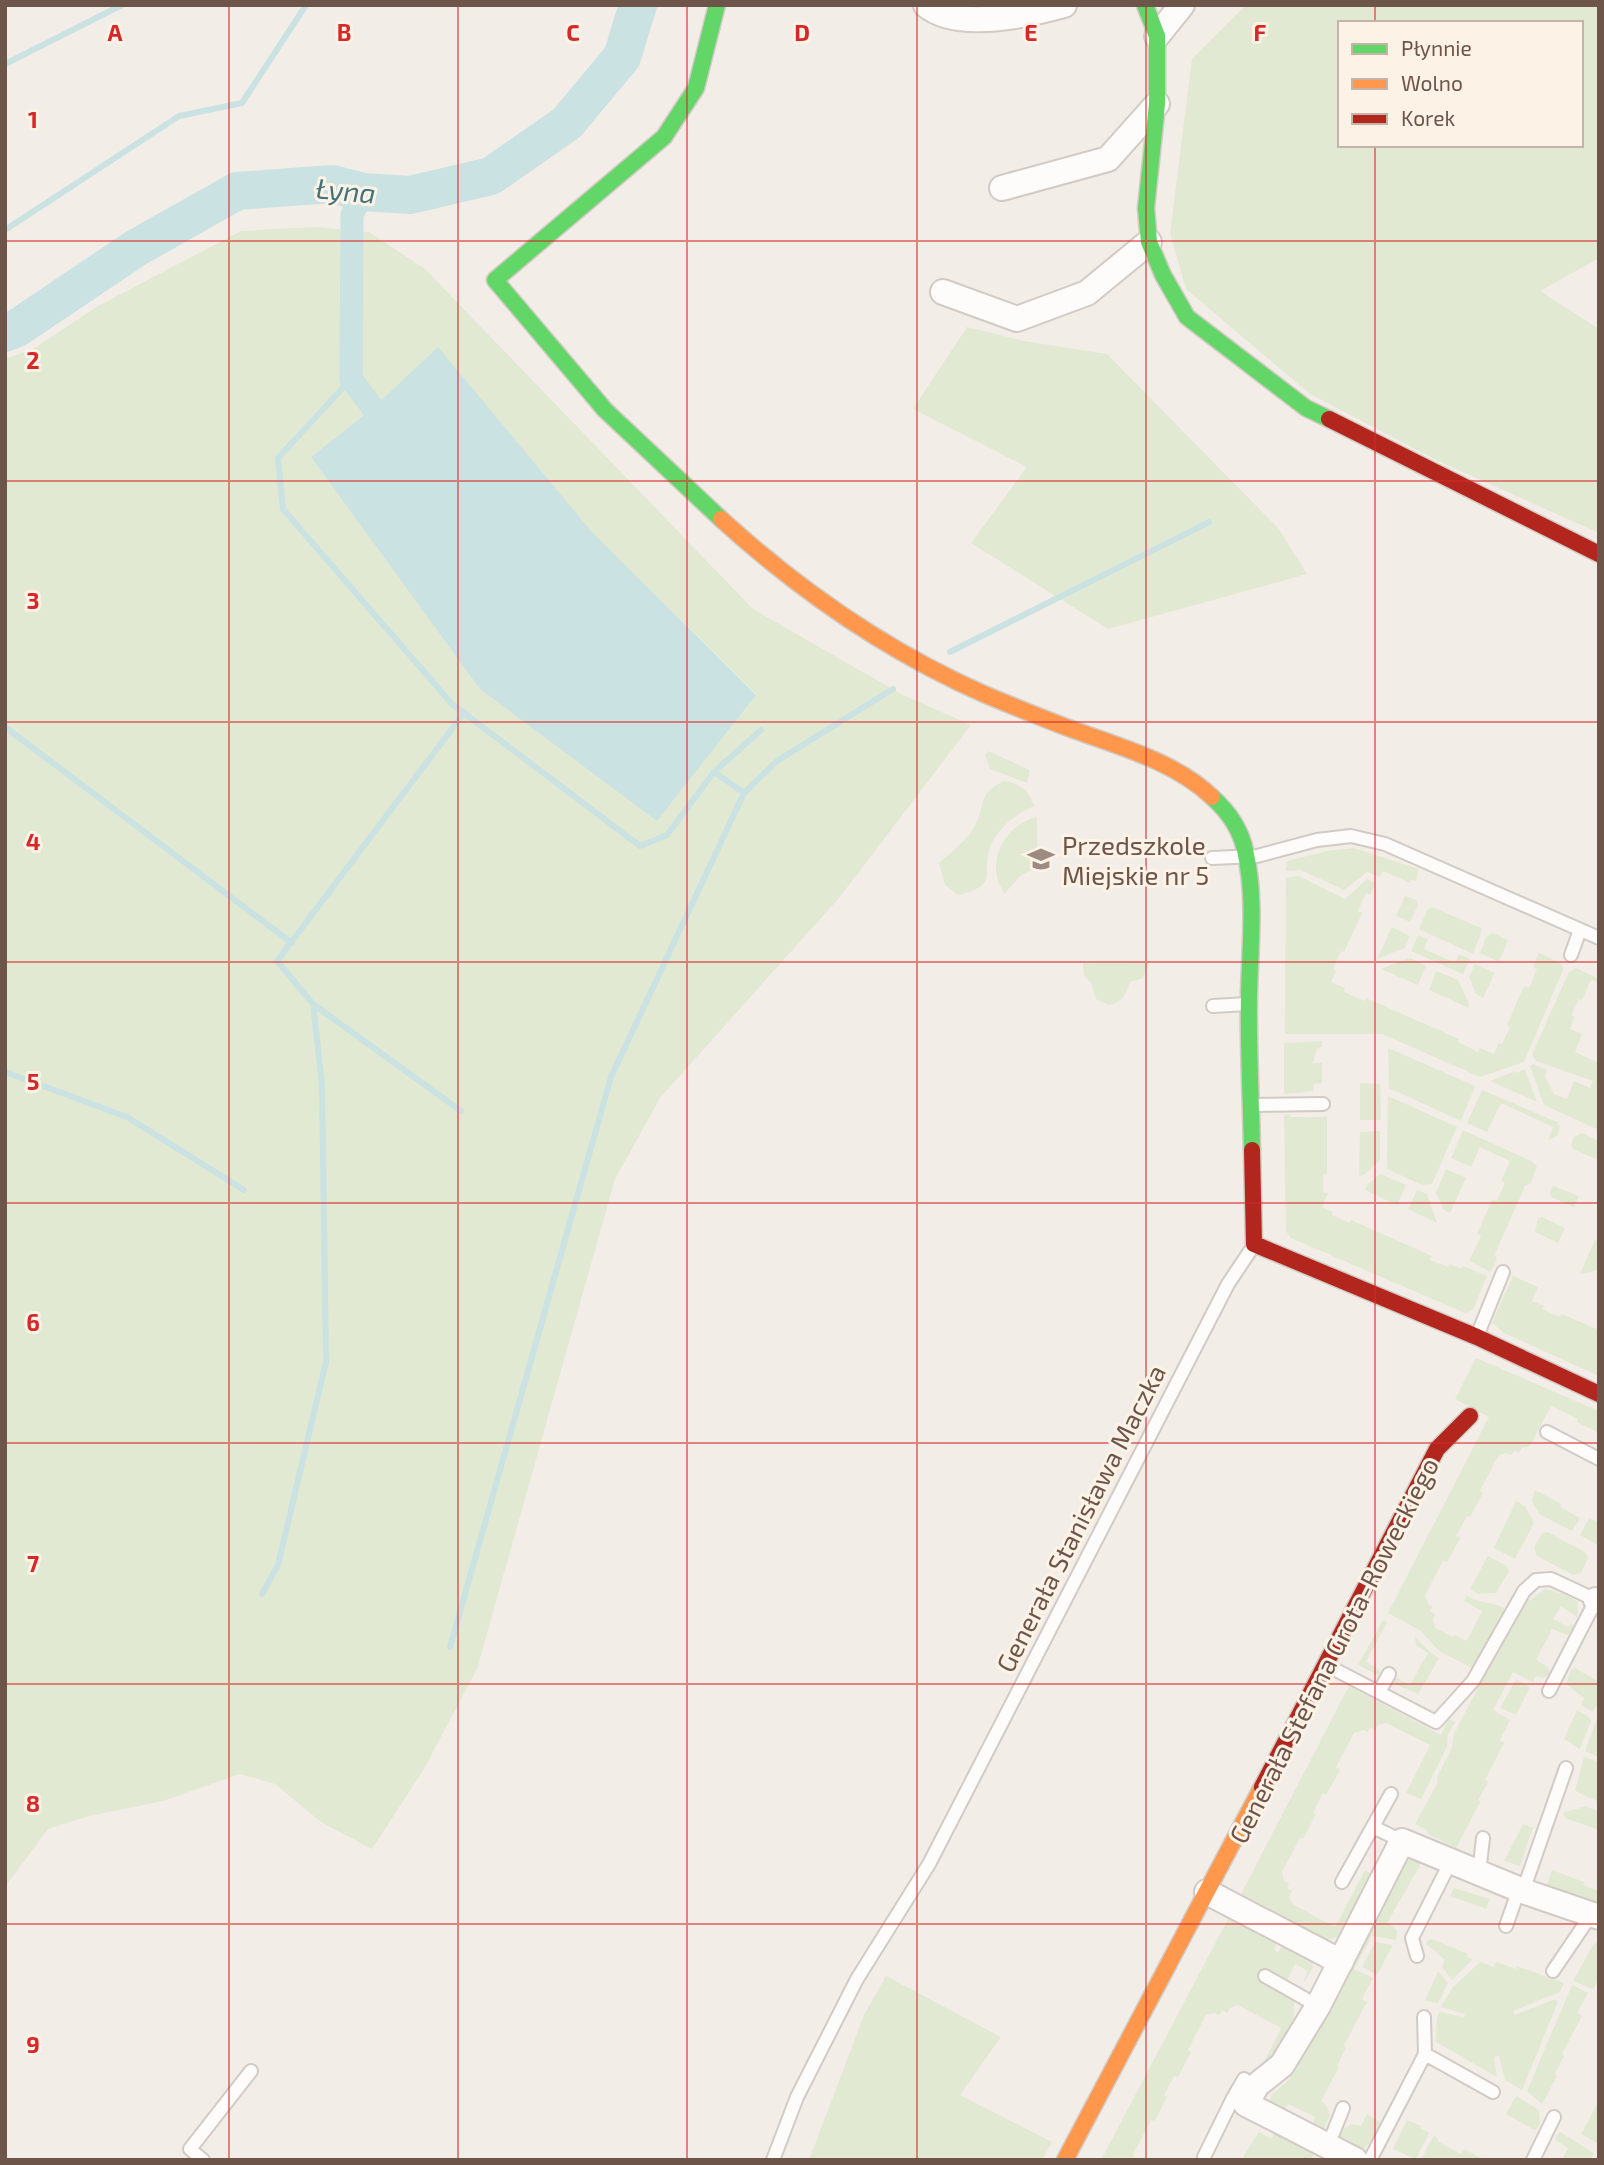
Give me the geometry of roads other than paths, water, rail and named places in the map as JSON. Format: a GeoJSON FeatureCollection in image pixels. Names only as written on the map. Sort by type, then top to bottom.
{"type":"FeatureCollection","features":[{"type":"Feature","properties":{"kind":"street"},"geometry":{"type":"LineString","coordinates":[[926,5],[932,10],[974,21],[1064,5]]}},
{"type":"Feature","properties":{"kind":"street"},"geometry":{"type":"LineString","coordinates":[[1145,5],[1157,36],[1157,104],[1146,208],[1149,242],[1163,275],[1188,317],[1306,408],[1599,554]]}},
{"type":"Feature","properties":{"kind":"street"},"geometry":{"type":"LineString","coordinates":[[1157,36],[1182,5]]}},
{"type":"Feature","properties":{"kind":"street"},"geometry":{"type":"LineString","coordinates":[[717,6],[696,88],[664,136],[495,280],[605,409],[719,519],[824,604],[879,641],[943,675],[1058,724],[1132,751],[1181,775],[1221,805],[1238,827],[1247,856],[1250,896],[1249,1003],[1254,1244],[1476,1337],[1599,1394]]}},
{"type":"Feature","properties":{"kind":"street"},"geometry":{"type":"LineString","coordinates":[[1002,188],[1108,159],[1157,104]]}},
{"type":"Feature","properties":{"kind":"street"},"geometry":{"type":"LineString","coordinates":[[943,292],[1017,319],[1087,293],[1149,242]]}},
{"type":"Feature","properties":{"kind":"street","name":"Generała Stefana Grota-Roweckiego"},"geometry":{"type":"LineString","coordinates":[[1065,2160],[1326,1666],[1437,1449],[1470,1416]]}},
{"type":"Feature","properties":{"kind":"street"},"geometry":{"type":"LineString","coordinates":[[1355,2160],[1239,2101],[1282,2066],[1318,2006],[1402,1841],[1521,1890],[1595,1916]]}},
{"type":"Feature","properties":{"kind":"street"},"geometry":{"type":"LineString","coordinates":[[1207,1892],[1340,1962]]}},
{"type":"Feature","properties":{"kind":"lane"},"geometry":{"type":"LineString","coordinates":[[1212,858],[1257,856],[1317,840],[1351,836],[1385,845],[1599,938]]}},
{"type":"Feature","properties":{"kind":"lane"},"geometry":{"type":"LineString","coordinates":[[1571,955],[1580,930]]}},
{"type":"Feature","properties":{"kind":"lane"},"geometry":{"type":"LineString","coordinates":[[1213,1006],[1249,1003]]}},
{"type":"Feature","properties":{"kind":"lane"},"geometry":{"type":"LineString","coordinates":[[1251,1105],[1323,1104]]}},
{"type":"Feature","properties":{"kind":"lane","name":"Generała Stanisława Maczka"},"geometry":{"type":"LineString","coordinates":[[773,2160],[797,2097],[858,1979],[929,1864],[1228,1284],[1254,1244]]}},
{"type":"Feature","properties":{"kind":"lane"},"geometry":{"type":"LineString","coordinates":[[1476,1337],[1503,1272]]}},
{"type":"Feature","properties":{"kind":"lane"},"geometry":{"type":"LineString","coordinates":[[1547,1432],[1599,1459]]}},
{"type":"Feature","properties":{"kind":"lane"},"geometry":{"type":"LineString","coordinates":[[1326,1666],[1436,1722],[1473,1681],[1524,1591],[1536,1580],[1551,1579],[1597,1601],[1549,1691]]}},
{"type":"Feature","properties":{"kind":"lane"},"geometry":{"type":"LineString","coordinates":[[1379,1692],[1389,1674]]}},
{"type":"Feature","properties":{"kind":"lane"},"geometry":{"type":"LineString","coordinates":[[1506,1926],[1566,1768]]}},
{"type":"Feature","properties":{"kind":"lane"},"geometry":{"type":"LineString","coordinates":[[1342,1882],[1391,1794]]}},
{"type":"Feature","properties":{"kind":"lane"},"geometry":{"type":"LineString","coordinates":[[1373,1828],[1402,1841]]}},
{"type":"Feature","properties":{"kind":"lane"},"geometry":{"type":"LineString","coordinates":[[1479,1873],[1483,1838]]}},
{"type":"Feature","properties":{"kind":"lane"},"geometry":{"type":"LineString","coordinates":[[1417,1956],[1412,1938],[1451,1861]]}},
{"type":"Feature","properties":{"kind":"lane"},"geometry":{"type":"LineString","coordinates":[[1553,1971],[1595,1916]]}},
{"type":"Feature","properties":{"kind":"lane"},"geometry":{"type":"LineString","coordinates":[[1265,1976],[1318,2006]]}},
{"type":"Feature","properties":{"kind":"lane"},"geometry":{"type":"LineString","coordinates":[[1370,2160],[1425,2054],[1424,2017]]}},
{"type":"Feature","properties":{"kind":"lane"},"geometry":{"type":"LineString","coordinates":[[1425,2054],[1493,2092]]}},
{"type":"Feature","properties":{"kind":"lane"},"geometry":{"type":"LineString","coordinates":[[203,2160],[190,2149],[251,2071]]}},
{"type":"Feature","properties":{"kind":"lane"},"geometry":{"type":"LineString","coordinates":[[1205,2157],[1239,2101],[1244,2079]]}},
{"type":"Feature","properties":{"kind":"lane"},"geometry":{"type":"LineString","coordinates":[[1328,2146],[1343,2108]]}},
{"type":"Feature","properties":{"kind":"lane"},"geometry":{"type":"LineString","coordinates":[[1533,2160],[1554,2117]]}},
{"type":"Feature","properties":{"kind":"water"},"geometry":{"type":"Polygon","coordinates":[[[438,347],[591,531],[756,695],[657,821],[480,689],[311,457],[373,408],[438,347]]]}},
{"type":"Feature","properties":{"kind":"waterway"},"geometry":{"type":"LineString","coordinates":[[5,64],[122,5]]}},
{"type":"Feature","properties":{"kind":"waterway"},"geometry":{"type":"LineString","coordinates":[[5,230],[179,116],[242,103],[306,5]]}},
{"type":"Feature","properties":{"kind":"waterway","name":"Łyna"},"geometry":{"type":"LineString","coordinates":[[5,333],[17,328],[136,248],[237,191],[332,184],[363,192],[410,195],[491,176],[567,123],[622,57],[638,5]]}},
{"type":"Feature","properties":{"kind":"waterway"},"geometry":{"type":"LineString","coordinates":[[363,192],[352,215],[351,379],[373,408]]}},
{"type":"Feature","properties":{"kind":"waterway"},"geometry":{"type":"LineString","coordinates":[[351,379],[278,458],[283,509],[452,704],[640,846],[667,835],[714,772],[761,730]]}},
{"type":"Feature","properties":{"kind":"waterway"},"geometry":{"type":"LineString","coordinates":[[950,652],[1209,522]]}},
{"type":"Feature","properties":{"kind":"waterway"},"geometry":{"type":"LineString","coordinates":[[450,1647],[611,1077],[744,793],[777,761],[893,689]]}},
{"type":"Feature","properties":{"kind":"waterway"},"geometry":{"type":"LineString","coordinates":[[461,1111],[313,1004],[277,961],[464,713]]}},
{"type":"Feature","properties":{"kind":"waterway"},"geometry":{"type":"LineString","coordinates":[[5,727],[292,943]]}},
{"type":"Feature","properties":{"kind":"waterway"},"geometry":{"type":"LineString","coordinates":[[714,772],[744,793]]}},
{"type":"Feature","properties":{"kind":"waterway"},"geometry":{"type":"LineString","coordinates":[[262,1594],[278,1565],[326,1362],[322,1084],[313,1004]]}},
{"type":"Feature","properties":{"kind":"waterway"},"geometry":{"type":"LineString","coordinates":[[5,1072],[127,1117],[244,1190]]}},
{"type":"Feature","properties":{"kind":"place","name":"Przedszkole Miejskie nr 5"},"geometry":{"type":"Point","coordinates":[1041,859]}}]}
